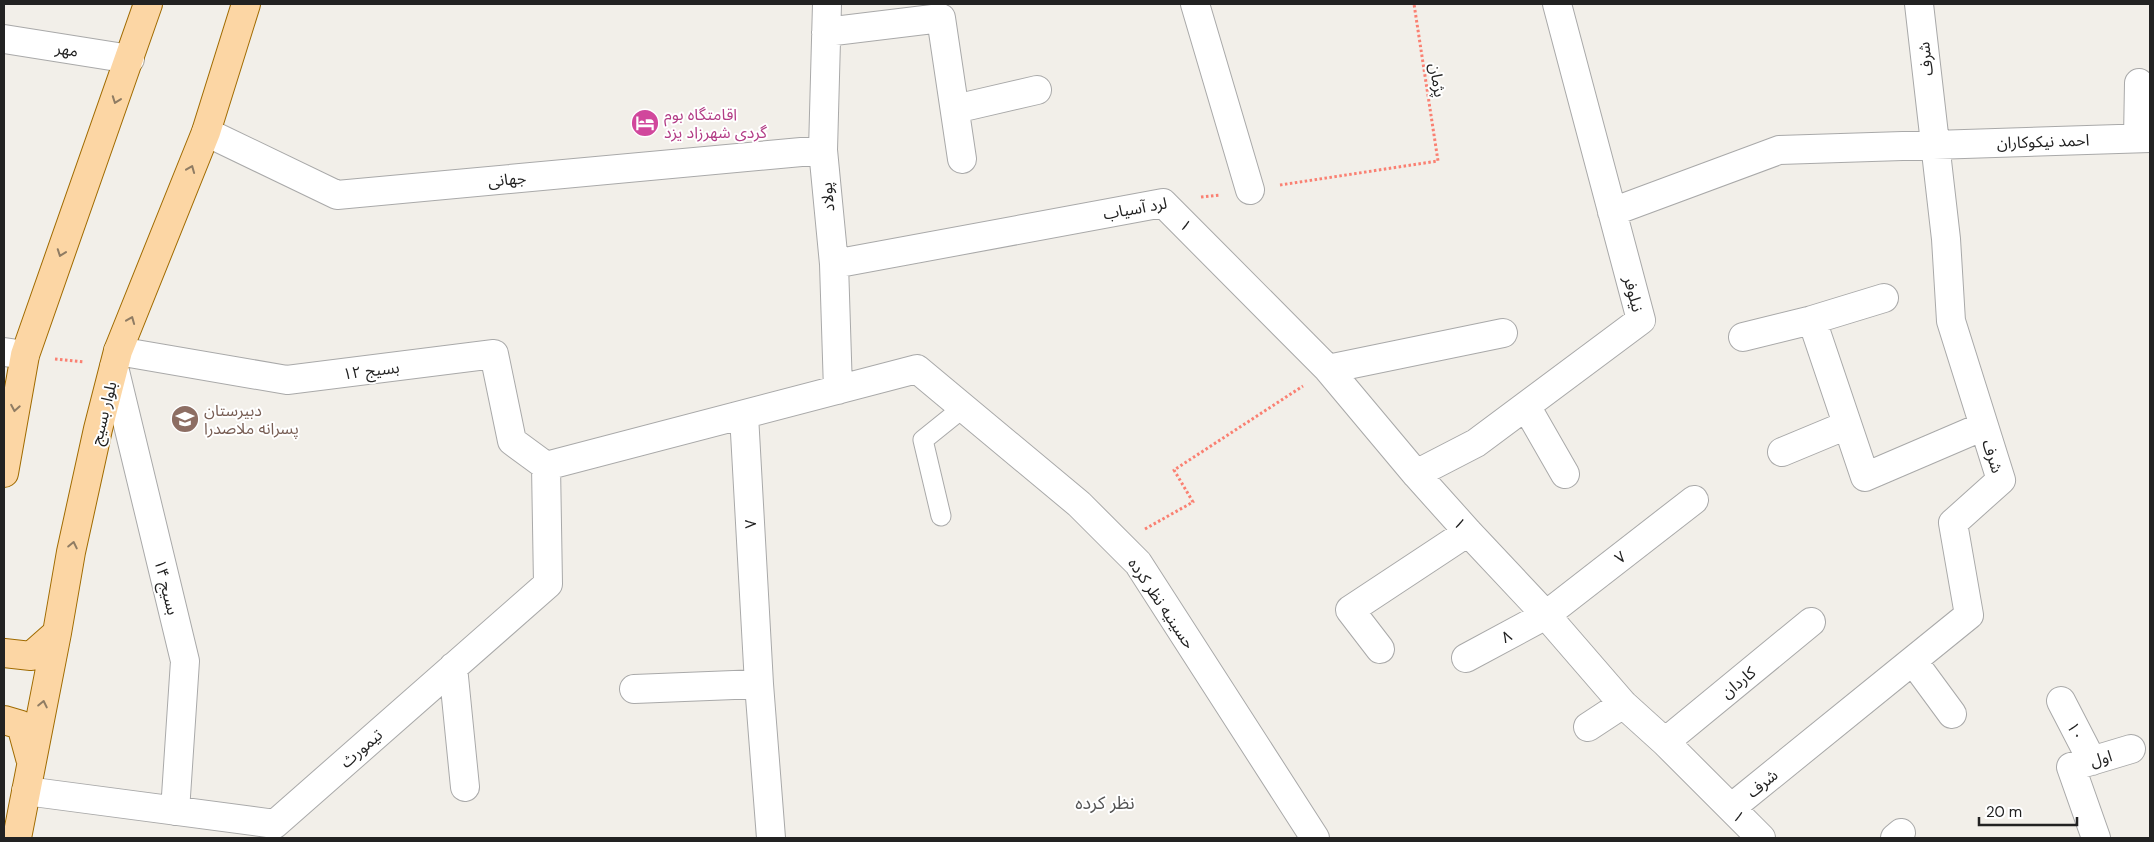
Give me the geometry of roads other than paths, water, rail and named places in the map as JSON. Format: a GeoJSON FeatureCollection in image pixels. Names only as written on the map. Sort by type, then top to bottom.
{"type":"FeatureCollection","features":[{"type":"Feature","properties":{"kind":"main road"},"geometry":{"type":"LineString","coordinates":[[4,473],[14,353],[130,59],[148,4]]}},
{"type":"Feature","properties":{"kind":"main road","name":"بلوار بسیج"},"geometry":{"type":"LineString","coordinates":[[17,838],[73,543],[98,429],[116,359],[206,132],[246,4]]}},
{"type":"Feature","properties":{"kind":"main road"},"geometry":{"type":"LineString","coordinates":[[4,653],[31,656],[57,634]]}},
{"type":"Feature","properties":{"kind":"main road"},"geometry":{"type":"LineString","coordinates":[[4,720],[21,726],[31,762]]}},
{"type":"Feature","properties":{"kind":"street","name":"پولاد"},"geometry":{"type":"LineString","coordinates":[[827,4],[823,150],[834,264],[838,390]]}},
{"type":"Feature","properties":{"kind":"street"},"geometry":{"type":"LineString","coordinates":[[1195,4],[1250,190]]}},
{"type":"Feature","properties":{"kind":"street","name":"نیلوفر"},"geometry":{"type":"LineString","coordinates":[[1416,474],[1476,443],[1641,320],[1557,4]]}},
{"type":"Feature","properties":{"kind":"street","name":"شرف"},"geometry":{"type":"LineString","coordinates":[[1730,808],[1968,615],[1952,523],[2001,480],[1951,321],[1946,239],[1919,4]]}},
{"type":"Feature","properties":{"kind":"street"},"geometry":{"type":"LineString","coordinates":[[826,32],[941,18],[962,159]]}},
{"type":"Feature","properties":{"kind":"street","name":"مهر"},"geometry":{"type":"LineString","coordinates":[[4,39],[130,59]]}},
{"type":"Feature","properties":{"kind":"street"},"geometry":{"type":"LineString","coordinates":[[2139,83],[2144,138]]}},
{"type":"Feature","properties":{"kind":"street"},"geometry":{"type":"LineString","coordinates":[[955,108],[1037,90]]}},
{"type":"Feature","properties":{"kind":"street","name":"جهانی"},"geometry":{"type":"LineString","coordinates":[[206,132],[336,195],[823,150]]}},
{"type":"Feature","properties":{"kind":"street","name":"احمد نیکوکاران"},"geometry":{"type":"LineString","coordinates":[[1612,212],[1779,150],[2144,138]]}},
{"type":"Feature","properties":{"kind":"street","name":"لرد آسیاب"},"geometry":{"type":"LineString","coordinates":[[834,264],[1163,203]]}},
{"type":"Feature","properties":{"kind":"street","name":"۱"},"geometry":{"type":"LineString","coordinates":[[1163,203],[1328,369],[1416,474],[1546,614],[1623,704],[1665,742],[1730,808],[1754,836]]}},
{"type":"Feature","properties":{"kind":"street"},"geometry":{"type":"LineString","coordinates":[[1743,337],[1812,320],[1884,298]]}},
{"type":"Feature","properties":{"kind":"street"},"geometry":{"type":"LineString","coordinates":[[1812,320],[1866,477],[1984,426]]}},
{"type":"Feature","properties":{"kind":"street"},"geometry":{"type":"LineString","coordinates":[[1328,369],[1503,333]]}},
{"type":"Feature","properties":{"kind":"street","name":"بسیج ۱۲"},"geometry":{"type":"LineString","coordinates":[[116,359],[287,380],[494,354],[512,441],[546,466]]}},
{"type":"Feature","properties":{"kind":"street","name":"بسیج ۱۴"},"geometry":{"type":"LineString","coordinates":[[116,359],[185,660],[175,811]]}},
{"type":"Feature","properties":{"kind":"street","name":"حسینیه نظر کرده"},"geometry":{"type":"LineString","coordinates":[[838,390],[917,369],[1079,504],[1138,563],[1315,838]]}},
{"type":"Feature","properties":{"kind":"street"},"geometry":{"type":"LineString","coordinates":[[546,466],[838,390]]}},
{"type":"Feature","properties":{"kind":"street"},"geometry":{"type":"LineString","coordinates":[[1526,406],[1565,474]]}},
{"type":"Feature","properties":{"kind":"street","name":"۷"},"geometry":{"type":"LineString","coordinates":[[744,415],[759,684],[771,838]]}},
{"type":"Feature","properties":{"kind":"street"},"geometry":{"type":"LineString","coordinates":[[1782,452],[1847,425]]}},
{"type":"Feature","properties":{"kind":"street","name":"تیمورث"},"geometry":{"type":"LineString","coordinates":[[26,791],[175,811],[274,831],[452,667],[548,584],[546,466]]}},
{"type":"Feature","properties":{"kind":"street","name":"۷"},"geometry":{"type":"LineString","coordinates":[[1546,614],[1694,500]]}},
{"type":"Feature","properties":{"kind":"street"},"geometry":{"type":"LineString","coordinates":[[1380,649],[1350,610],[1468,532]]}},
{"type":"Feature","properties":{"kind":"street","name":"۸"},"geometry":{"type":"LineString","coordinates":[[1466,658],[1546,614]]}},
{"type":"Feature","properties":{"kind":"street","name":"کاردان"},"geometry":{"type":"LineString","coordinates":[[1665,742],[1811,622]]}},
{"type":"Feature","properties":{"kind":"street"},"geometry":{"type":"LineString","coordinates":[[1912,662],[1952,714]]}},
{"type":"Feature","properties":{"kind":"street"},"geometry":{"type":"LineString","coordinates":[[452,667],[465,787]]}},
{"type":"Feature","properties":{"kind":"street"},"geometry":{"type":"LineString","coordinates":[[634,689],[759,684]]}},
{"type":"Feature","properties":{"kind":"street","name":"۱۰"},"geometry":{"type":"LineString","coordinates":[[2061,701],[2082,764],[2096,838]]}},
{"type":"Feature","properties":{"kind":"street"},"geometry":{"type":"LineString","coordinates":[[1588,726],[1623,704]]}},
{"type":"Feature","properties":{"kind":"street","name":"اول"},"geometry":{"type":"LineString","coordinates":[[2082,764],[2131,749]]}},
{"type":"Feature","properties":{"kind":"lane"},"geometry":{"type":"LineString","coordinates":[[941,516],[923,440],[964,407]]}},
{"type":"Feature","properties":{"kind":"place","name":"اقامتگاه بوم گردی شهرزاد یزد"},"geometry":{"type":"Point","coordinates":[645,123]}},
{"type":"Feature","properties":{"kind":"place","name":"دبیرستان پسرانه ملاصدرا"},"geometry":{"type":"Point","coordinates":[185,419]}},
{"type":"Feature","properties":{"kind":"district","name":"نظر کرده"},"geometry":{"type":"Point","coordinates":[1105,803]}}]}
